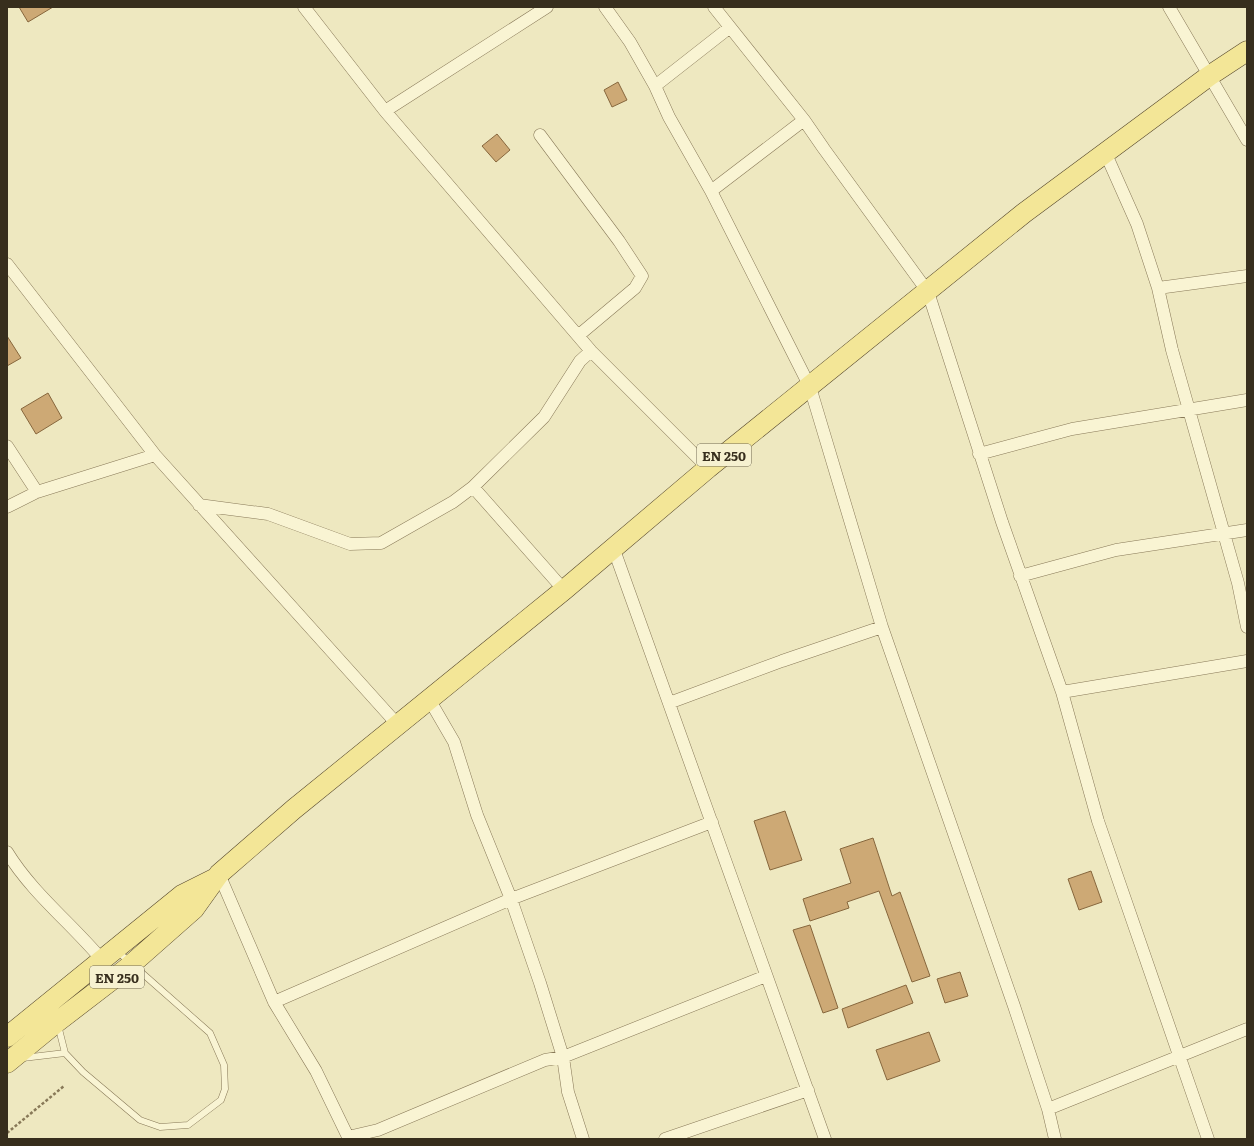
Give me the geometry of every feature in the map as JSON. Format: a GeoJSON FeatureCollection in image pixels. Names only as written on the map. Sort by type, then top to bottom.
{"type":"FeatureCollection","features":[{"type":"Feature","properties":{"kind":"main road","name":"EN 250"},"geometry":{"type":"LineString","coordinates":[[7,1037],[112,981],[194,909],[218,876],[294,809],[564,590],[708,468],[928,292],[1012,222],[1209,76],[1247,51]]}},
{"type":"Feature","properties":{"kind":"main road","name":"EN 250"},"geometry":{"type":"LineString","coordinates":[[9,1062],[108,955],[182,895],[218,876]]}},
{"type":"Feature","properties":{"kind":"street"},"geometry":{"type":"LineString","coordinates":[[304,7],[385,111],[579,335],[591,351],[708,468]]}},
{"type":"Feature","properties":{"kind":"street"},"geometry":{"type":"LineString","coordinates":[[385,111],[547,7]]}},
{"type":"Feature","properties":{"kind":"street"},"geometry":{"type":"LineString","coordinates":[[605,7],[630,42],[655,86],[669,117],[711,191],[810,386],[882,626],[962,850],[1048,1109],[1055,1139]]}},
{"type":"Feature","properties":{"kind":"street"},"geometry":{"type":"LineString","coordinates":[[714,7],[729,28],[804,120],[928,292],[979,454],[1020,576],[1062,692],[1098,821],[1208,1139]]}},
{"type":"Feature","properties":{"kind":"street"},"geometry":{"type":"LineString","coordinates":[[1169,7],[1247,140]]}},
{"type":"Feature","properties":{"kind":"street"},"geometry":{"type":"LineString","coordinates":[[655,86],[729,28]]}},
{"type":"Feature","properties":{"kind":"street"},"geometry":{"type":"LineString","coordinates":[[711,191],[804,120]]}},
{"type":"Feature","properties":{"kind":"street"},"geometry":{"type":"LineString","coordinates":[[540,135],[619,240],[642,276],[635,288],[579,335]]}},
{"type":"Feature","properties":{"kind":"street"},"geometry":{"type":"LineString","coordinates":[[1105,152],[1137,224],[1158,288],[1189,410],[1238,583],[1247,628]]}},
{"type":"Feature","properties":{"kind":"street"},"geometry":{"type":"LineString","coordinates":[[7,264],[155,455],[397,724]]}},
{"type":"Feature","properties":{"kind":"street"},"geometry":{"type":"LineString","coordinates":[[1158,288],[1247,276]]}},
{"type":"Feature","properties":{"kind":"street"},"geometry":{"type":"LineString","coordinates":[[199,504],[268,514],[350,544],[381,543],[453,502],[474,487],[544,417],[580,361],[591,351]]}},
{"type":"Feature","properties":{"kind":"street"},"geometry":{"type":"LineString","coordinates":[[979,454],[1072,429],[1247,400]]}},
{"type":"Feature","properties":{"kind":"street"},"geometry":{"type":"LineString","coordinates":[[7,446],[37,492]]}},
{"type":"Feature","properties":{"kind":"street"},"geometry":{"type":"LineString","coordinates":[[7,507],[37,492],[155,455]]}},
{"type":"Feature","properties":{"kind":"street"},"geometry":{"type":"LineString","coordinates":[[474,487],[564,590]]}},
{"type":"Feature","properties":{"kind":"street"},"geometry":{"type":"LineString","coordinates":[[1020,576],[1116,550],[1247,530]]}},
{"type":"Feature","properties":{"kind":"street"},"geometry":{"type":"LineString","coordinates":[[613,547],[825,1139]]}},
{"type":"Feature","properties":{"kind":"street"},"geometry":{"type":"LineString","coordinates":[[669,703],[882,626]]}},
{"type":"Feature","properties":{"kind":"street"},"geometry":{"type":"LineString","coordinates":[[1062,692],[1247,661]]}},
{"type":"Feature","properties":{"kind":"street"},"geometry":{"type":"LineString","coordinates":[[429,699],[454,742],[477,815],[511,899],[563,1057],[568,1092],[583,1139]]}},
{"type":"Feature","properties":{"kind":"street"},"geometry":{"type":"LineString","coordinates":[[274,1002],[511,899],[712,822]]}},
{"type":"Feature","properties":{"kind":"street"},"geometry":{"type":"LineString","coordinates":[[7,852],[29,882],[78,932],[108,955]]}},
{"type":"Feature","properties":{"kind":"street"},"geometry":{"type":"LineString","coordinates":[[218,876],[274,1002],[316,1071],[349,1138],[378,1130],[545,1060],[563,1057],[766,976]]}},
{"type":"Feature","properties":{"kind":"street"},"geometry":{"type":"LineString","coordinates":[[1048,1109],[1247,1029]]}},
{"type":"Feature","properties":{"kind":"street"},"geometry":{"type":"LineString","coordinates":[[665,1139],[808,1090]]}},
{"type":"Feature","properties":{"kind":"lane"},"geometry":{"type":"LineString","coordinates":[[55,1011],[65,1053],[83,1072],[140,1120],[160,1127],[188,1125],[221,1100],[225,1089],[224,1065],[210,1032],[132,964],[108,955]]}},
{"type":"Feature","properties":{"kind":"lane"},"geometry":{"type":"LineString","coordinates":[[9,1062],[65,1053]]}},
{"type":"Feature","properties":{"kind":"path"},"geometry":{"type":"LineString","coordinates":[[7,1132],[64,1086]]}},
{"type":"Feature","properties":{"kind":"building"},"geometry":{"type":"Polygon","coordinates":[[[19,7],[53,7],[28,22],[19,7]]]}},
{"type":"Feature","properties":{"kind":"building"},"geometry":{"type":"Polygon","coordinates":[[[618,82],[627,100],[612,107],[604,90],[618,82]]]}},
{"type":"Feature","properties":{"kind":"building"},"geometry":{"type":"Polygon","coordinates":[[[497,134],[510,150],[496,162],[482,146],[497,134]]]}},
{"type":"Feature","properties":{"kind":"building"},"geometry":{"type":"Polygon","coordinates":[[[7,336],[21,358],[7,366],[7,336]]]}},
{"type":"Feature","properties":{"kind":"building"},"geometry":{"type":"Polygon","coordinates":[[[48,393],[62,418],[36,434],[21,409],[48,393]]]}},
{"type":"Feature","properties":{"kind":"building"},"geometry":{"type":"Polygon","coordinates":[[[785,811],[802,860],[770,870],[754,821],[785,811]]]}},
{"type":"Feature","properties":{"kind":"building"},"geometry":{"type":"Polygon","coordinates":[[[873,838],[892,896],[900,892],[930,976],[912,982],[879,891],[847,902],[849,908],[810,921],[803,899],[851,883],[840,849],[873,838]]]}},
{"type":"Feature","properties":{"kind":"building"},"geometry":{"type":"Polygon","coordinates":[[[1091,871],[1102,902],[1079,910],[1068,879],[1091,871]]]}},
{"type":"Feature","properties":{"kind":"building"},"geometry":{"type":"Polygon","coordinates":[[[810,925],[838,1008],[823,1013],[793,930],[810,925]]]}},
{"type":"Feature","properties":{"kind":"building"},"geometry":{"type":"Polygon","coordinates":[[[960,972],[968,996],[945,1003],[937,979],[960,972]]]}},
{"type":"Feature","properties":{"kind":"building"},"geometry":{"type":"Polygon","coordinates":[[[906,985],[913,1003],[848,1028],[842,1009],[906,985]]]}},
{"type":"Feature","properties":{"kind":"building"},"geometry":{"type":"Polygon","coordinates":[[[929,1032],[940,1061],[887,1080],[876,1050],[929,1032]]]}}]}
